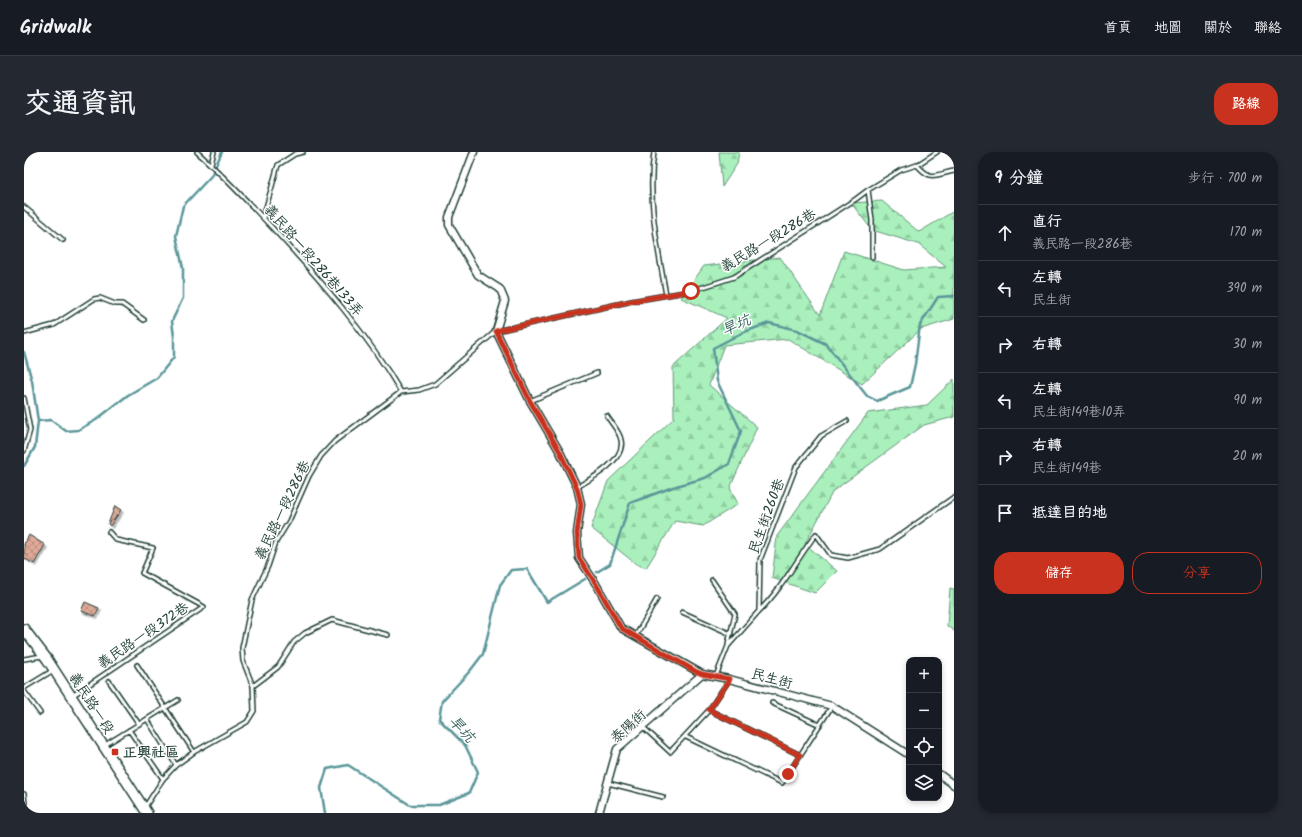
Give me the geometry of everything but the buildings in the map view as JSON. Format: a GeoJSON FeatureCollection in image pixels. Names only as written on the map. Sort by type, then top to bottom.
{"type":"FeatureCollection","features":[{"type":"Feature","properties":{"kind":"street"},"geometry":{"type":"LineString","coordinates":[[474,152],[449,216],[449,225],[478,275],[500,289],[505,302],[496,331]]}},
{"type":"Feature","properties":{"kind":"street","name":"民生街"},"geometry":{"type":"LineString","coordinates":[[496,331],[530,401],[560,452],[577,488],[581,504],[577,533],[579,558],[596,584],[621,628],[702,674],[730,679],[832,706],[906,753]]}},
{"type":"Feature","properties":{"kind":"street","name":"義民路一段"},"geometry":{"type":"LineString","coordinates":[[24,629],[44,656],[146,811]]}},
{"type":"Feature","properties":{"kind":"street","name":"泰陽街"},"geometry":{"type":"LineString","coordinates":[[599,813],[606,783],[617,749],[643,728],[702,674]]}},
{"type":"Feature","properties":{"kind":"street"},"geometry":{"type":"LineString","coordinates":[[942,776],[954,785]]}},
{"type":"Feature","properties":{"kind":"lane","name":"義民路一段286巷133弄"},"geometry":{"type":"LineString","coordinates":[[197,152],[263,218],[344,309],[381,358],[401,392]]}},
{"type":"Feature","properties":{"kind":"lane"},"geometry":{"type":"LineString","coordinates":[[211,165],[214,152]]}},
{"type":"Feature","properties":{"kind":"lane"},"geometry":{"type":"LineString","coordinates":[[263,218],[278,165],[295,154],[303,152]]}},
{"type":"Feature","properties":{"kind":"lane"},"geometry":{"type":"LineString","coordinates":[[654,152],[652,179],[655,227],[666,295]]}},
{"type":"Feature","properties":{"kind":"lane","name":"義民路一段286巷"},"geometry":{"type":"LineString","coordinates":[[146,811],[163,779],[176,765],[194,752],[247,722],[254,711],[253,686],[243,661],[242,648],[252,600],[268,566],[276,542],[289,521],[309,476],[321,456],[335,441],[401,392],[420,390],[435,384],[496,331],[691,291],[734,277],[868,190],[901,170],[917,165],[937,152]]}},
{"type":"Feature","properties":{"kind":"lane"},"geometry":{"type":"LineString","coordinates":[[917,165],[925,174],[931,176],[954,171]]}},
{"type":"Feature","properties":{"kind":"lane"},"geometry":{"type":"LineString","coordinates":[[868,190],[872,220],[872,257]]}},
{"type":"Feature","properties":{"kind":"lane"},"geometry":{"type":"LineString","coordinates":[[24,207],[64,240]]}},
{"type":"Feature","properties":{"kind":"lane"},"geometry":{"type":"LineString","coordinates":[[24,333],[54,325],[94,299],[100,298],[115,304],[122,304],[144,320]]}},
{"type":"Feature","properties":{"kind":"lane"},"geometry":{"type":"LineString","coordinates":[[530,401],[597,373]]}},
{"type":"Feature","properties":{"kind":"lane"},"geometry":{"type":"LineString","coordinates":[[24,398],[30,430],[24,451]]}},
{"type":"Feature","properties":{"kind":"lane"},"geometry":{"type":"LineString","coordinates":[[577,488],[607,468],[622,447],[621,438],[607,416]]}},
{"type":"Feature","properties":{"kind":"lane","name":"民生街260巷"},"geometry":{"type":"LineString","coordinates":[[759,611],[760,560],[768,542],[782,498],[796,467],[821,436],[847,420]]}},
{"type":"Feature","properties":{"kind":"lane"},"geometry":{"type":"LineString","coordinates":[[728,646],[774,596],[796,560],[816,534],[831,555],[848,558],[880,549],[954,497]]}},
{"type":"Feature","properties":{"kind":"lane","name":"義民路一段372巷"},"geometry":{"type":"LineString","coordinates":[[71,697],[204,607],[142,573],[153,548],[116,540],[109,532]]}},
{"type":"Feature","properties":{"kind":"lane"},"geometry":{"type":"LineString","coordinates":[[712,580],[735,614],[728,646],[716,676]]}},
{"type":"Feature","properties":{"kind":"lane"},"geometry":{"type":"LineString","coordinates":[[635,636],[657,599]]}},
{"type":"Feature","properties":{"kind":"lane"},"geometry":{"type":"LineString","coordinates":[[682,612],[730,634]]}},
{"type":"Feature","properties":{"kind":"lane"},"geometry":{"type":"LineString","coordinates":[[253,686],[278,667],[294,642],[305,633],[332,620],[388,635]]}},
{"type":"Feature","properties":{"kind":"lane"},"geometry":{"type":"LineString","coordinates":[[24,660],[44,656]]}},
{"type":"Feature","properties":{"kind":"lane"},"geometry":{"type":"LineString","coordinates":[[137,665],[194,752]]}},
{"type":"Feature","properties":{"kind":"lane"},"geometry":{"type":"LineString","coordinates":[[40,713],[24,690],[53,670]]}},
{"type":"Feature","properties":{"kind":"lane"},"geometry":{"type":"LineString","coordinates":[[643,728],[670,752],[686,737],[709,710],[730,679]]}},
{"type":"Feature","properties":{"kind":"lane"},"geometry":{"type":"LineString","coordinates":[[109,680],[139,724]]}},
{"type":"Feature","properties":{"kind":"lane"},"geometry":{"type":"LineString","coordinates":[[103,746],[178,700]]}},
{"type":"Feature","properties":{"kind":"lane"},"geometry":{"type":"LineString","coordinates":[[772,703],[820,725]]}},
{"type":"Feature","properties":{"kind":"lane"},"geometry":{"type":"LineString","coordinates":[[686,737],[782,783],[832,706]]}},
{"type":"Feature","properties":{"kind":"lane"},"geometry":{"type":"LineString","coordinates":[[709,710],[800,755]]}},
{"type":"Feature","properties":{"kind":"lane"},"geometry":{"type":"LineString","coordinates":[[147,719],[176,765]]}},
{"type":"Feature","properties":{"kind":"lane"},"geometry":{"type":"LineString","coordinates":[[128,730],[163,779]]}},
{"type":"Feature","properties":{"kind":"lane"},"geometry":{"type":"LineString","coordinates":[[606,783],[663,797]]}},
{"type":"Feature","properties":{"kind":"lane"},"geometry":{"type":"LineString","coordinates":[[24,794],[26,813]]}},
{"type":"Feature","properties":{"kind":"green space"},"geometry":{"type":"Polygon","coordinates":[[[719,152],[739,152],[737,164],[722,187],[719,152]]]}},
{"type":"Feature","properties":{"kind":"green space"},"geometry":{"type":"Polygon","coordinates":[[[882,201],[919,232],[954,211],[954,319],[921,329],[862,384],[788,339],[724,345],[709,385],[757,427],[730,488],[738,504],[703,526],[675,521],[646,568],[636,564],[591,528],[608,481],[674,418],[673,367],[727,318],[681,298],[704,266],[780,257],[820,315],[844,251],[904,270],[946,267],[918,244],[872,230],[851,203],[882,201]]]}},
{"type":"Feature","properties":{"kind":"green space"},"geometry":{"type":"Polygon","coordinates":[[[954,379],[954,417],[924,425],[833,491],[805,544],[837,571],[815,593],[772,578],[777,536],[868,413],[927,405],[954,379]]]}},
{"type":"Feature","properties":{"kind":"green space"},"geometry":{"type":"Polygon","coordinates":[[[950,588],[954,589],[954,631],[947,626],[950,588]]]}},
{"type":"Feature","properties":{"kind":"waterway"},"geometry":{"type":"LineString","coordinates":[[24,466],[35,447],[38,421],[51,420],[66,431],[78,430],[96,420],[128,395],[157,378],[174,357],[172,321],[183,298],[183,268],[176,236],[183,206],[211,176],[222,152]]}},
{"type":"Feature","properties":{"kind":"waterway","name":"旱坑"},"geometry":{"type":"LineString","coordinates":[[597,572],[610,564],[630,503],[673,487],[705,478],[729,464],[741,431],[717,381],[713,348],[742,333],[769,323],[797,330],[826,344],[867,396],[877,401],[910,387],[915,364],[920,325],[938,297],[954,296]]}},
{"type":"Feature","properties":{"kind":"waterway"},"geometry":{"type":"LineString","coordinates":[[24,352],[32,381],[38,421]]}},
{"type":"Feature","properties":{"kind":"waterway","name":"旱坑"},"geometry":{"type":"LineString","coordinates":[[325,813],[321,788],[327,769],[348,765],[410,805],[439,805],[469,793],[478,772],[465,745],[439,719],[442,701],[470,671],[483,654],[500,585],[511,570],[527,569],[547,602],[585,579]]}},
{"type":"Feature","properties":{"kind":"place","name":"正興社區"},"geometry":{"type":"Point","coordinates":[115,752]}},
{"type":"Feature","properties":{"kind":"route"},"geometry":{"type":"LineString","coordinates":[[691,291],[632,301],[496,331],[530,401],[548,434],[560,452],[577,488],[581,504],[577,533],[579,558],[596,584],[621,628],[695,671],[702,674],[730,679],[709,710],[800,755],[788,774]]}}]}
